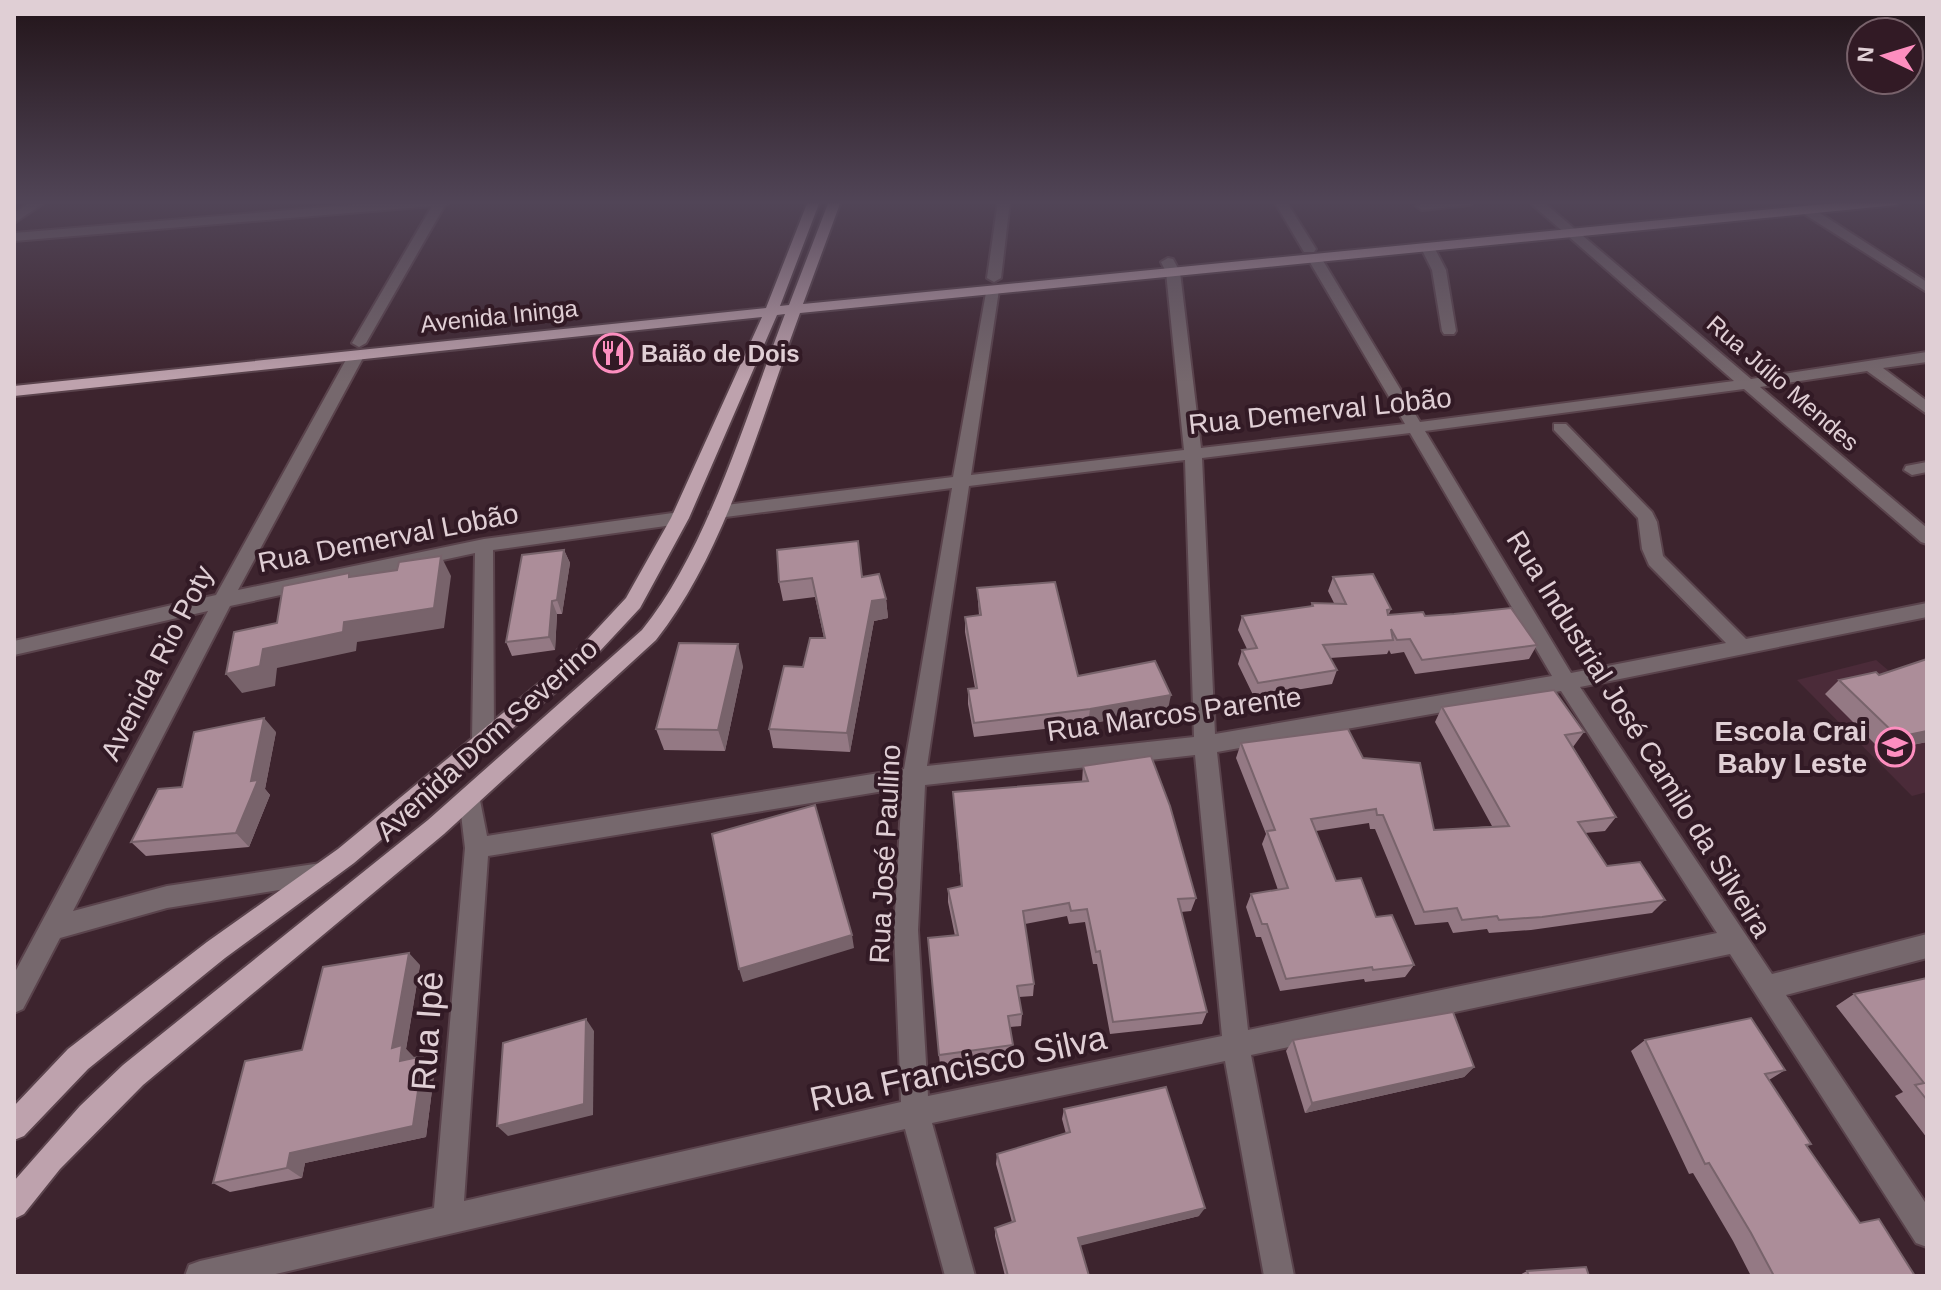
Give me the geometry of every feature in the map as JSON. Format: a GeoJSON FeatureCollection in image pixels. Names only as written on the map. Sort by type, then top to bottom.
{"type":"FeatureCollection","features":[{"type":"Feature","properties":{"kind":"main road","name":"Avenida Dom Severino"},"geometry":{"type":"LineString","coordinates":[[14,1204],[72,1132],[120,1085],[387,869],[649,635],[673,605],[718,512],[797,261]]}},
{"type":"Feature","properties":{"kind":"main road","name":"Avenida Dom Severino"},"geometry":{"type":"LineString","coordinates":[[14,1126],[78,1059],[216,950],[321,874],[607,634],[633,603],[680,518],[806,261]]}},
{"type":"Feature","properties":{"kind":"main road","name":"Avenida Ininga"},"geometry":{"type":"LineString","coordinates":[[14,391],[358,349],[1234,261]]}},
{"type":"Feature","properties":{"kind":"main road","name":"Avenida Ininga"},"geometry":{"type":"LineString","coordinates":[[14,378],[358,349]]}},
{"type":"Feature","properties":{"kind":"street","name":"Avenida Rio Poty"},"geometry":{"type":"LineString","coordinates":[[14,1000],[224,598],[408,261]]}},
{"type":"Feature","properties":{"kind":"street","name":"Rua José Paulino"},"geometry":{"type":"LineString","coordinates":[[960,1276],[915,1113],[906,930],[914,777],[996,261]]}},
{"type":"Feature","properties":{"kind":"street","name":"Rua Industrial José Camilo da Silveira"},"geometry":{"type":"LineString","coordinates":[[1316,261],[1566,682],[1927,1232]]}},
{"type":"Feature","properties":{"kind":"street"},"geometry":{"type":"LineString","coordinates":[[1435,261],[1439,270],[1449,331]]}},
{"type":"Feature","properties":{"kind":"street","name":"Rua Júlio Mendes"},"geometry":{"type":"LineString","coordinates":[[1605,261],[1927,538]]}},
{"type":"Feature","properties":{"kind":"street"},"geometry":{"type":"LineString","coordinates":[[1886,261],[1927,288]]}},
{"type":"Feature","properties":{"kind":"street"},"geometry":{"type":"LineString","coordinates":[[1171,267],[1193,453],[1205,745],[1236,1045],[1279,1276]]}},
{"type":"Feature","properties":{"kind":"street","name":"Rua Demerval Lobão"},"geometry":{"type":"LineString","coordinates":[[718,512],[963,480],[1414,429],[1748,386],[1927,357]]}},
{"type":"Feature","properties":{"kind":"street"},"geometry":{"type":"LineString","coordinates":[[1871,366],[1927,409]]}},
{"type":"Feature","properties":{"kind":"street"},"geometry":{"type":"LineString","coordinates":[[1560,427],[1646,516],[1651,530],[1650,551],[1656,560],[1742,647]]}},
{"type":"Feature","properties":{"kind":"street","name":"Rua Demerval Lobão"},"geometry":{"type":"LineString","coordinates":[[14,648],[224,598],[484,545],[680,518]]}},
{"type":"Feature","properties":{"kind":"street"},"geometry":{"type":"LineString","coordinates":[[483,741],[484,545]]}},
{"type":"Feature","properties":{"kind":"street","name":"Rua Marcos Parente"},"geometry":{"type":"LineString","coordinates":[[477,848],[914,777],[1205,745],[1566,682],[1927,610]]}},
{"type":"Feature","properties":{"kind":"street"},"geometry":{"type":"LineString","coordinates":[[470,797],[477,848]]}},
{"type":"Feature","properties":{"kind":"street","name":"Rua Ipê"},"geometry":{"type":"LineString","coordinates":[[448,1220],[477,848]]}},
{"type":"Feature","properties":{"kind":"street"},"geometry":{"type":"LineString","coordinates":[[54,928],[110,910],[167,897],[321,874]]}},
{"type":"Feature","properties":{"kind":"street","name":"Rua Francisco Silva"},"geometry":{"type":"LineString","coordinates":[[200,1276],[915,1113],[1735,941]]}},
{"type":"Feature","properties":{"kind":"street"},"geometry":{"type":"LineString","coordinates":[[1767,988],[1927,946]]}},
{"type":"Feature","properties":{"kind":"shaded area","name":"Escola Crai Baby Leste"},"geometry":{"type":"Polygon","coordinates":[[[1876,660],[1927,703],[1927,792],[1912,796],[1797,680],[1876,660]]]}},
{"type":"Feature","properties":{"kind":"building"},"geometry":{"type":"Polygon","coordinates":[[[858,541],[862,577],[879,574],[886,599],[872,601],[847,733],[769,729],[784,666],[803,667],[810,638],[825,638],[812,578],[779,582],[777,550],[858,541]]]}},
{"type":"Feature","properties":{"kind":"building"},"geometry":{"type":"Polygon","coordinates":[[[564,550],[557,600],[552,601],[549,637],[506,642],[522,555],[564,550]]]}},
{"type":"Feature","properties":{"kind":"building"},"geometry":{"type":"Polygon","coordinates":[[[441,556],[434,608],[344,622],[343,632],[263,649],[260,666],[226,674],[234,632],[277,623],[283,586],[349,573],[349,577],[397,570],[399,562],[441,556]]]}},
{"type":"Feature","properties":{"kind":"building"},"geometry":{"type":"Polygon","coordinates":[[[1373,574],[1391,609],[1387,610],[1388,615],[1423,612],[1425,616],[1511,608],[1537,645],[1422,660],[1410,639],[1397,640],[1391,629],[1393,640],[1323,645],[1337,670],[1258,683],[1242,650],[1257,648],[1242,616],[1313,606],[1312,603],[1346,604],[1333,577],[1373,574]]]}},
{"type":"Feature","properties":{"kind":"building"},"geometry":{"type":"Polygon","coordinates":[[[1055,582],[1078,676],[1155,661],[1171,695],[1090,709],[974,723],[968,689],[977,688],[965,617],[981,615],[977,588],[1055,582]]]}},
{"type":"Feature","properties":{"kind":"building"},"geometry":{"type":"Polygon","coordinates":[[[679,643],[738,644],[718,730],[656,729],[679,643]]]}},
{"type":"Feature","properties":{"kind":"building"},"geometry":{"type":"Polygon","coordinates":[[[1927,659],[1927,731],[1898,737],[1839,680],[1876,672],[1879,675],[1927,659]]]}},
{"type":"Feature","properties":{"kind":"building"},"geometry":{"type":"Polygon","coordinates":[[[1554,690],[1584,732],[1565,735],[1616,817],[1578,822],[1607,866],[1640,862],[1665,900],[1499,920],[1497,916],[1462,920],[1457,908],[1424,912],[1383,815],[1377,815],[1376,809],[1311,819],[1336,881],[1361,878],[1376,917],[1392,915],[1414,965],[1373,970],[1372,967],[1286,979],[1267,924],[1262,924],[1251,894],[1288,888],[1267,831],[1275,830],[1241,743],[1348,729],[1363,758],[1420,763],[1434,830],[1509,826],[1442,707],[1554,690]]]}},
{"type":"Feature","properties":{"kind":"building"},"geometry":{"type":"Polygon","coordinates":[[[264,718],[251,781],[258,780],[236,833],[131,842],[158,789],[182,787],[194,732],[264,718]]]}},
{"type":"Feature","properties":{"kind":"building"},"geometry":{"type":"Polygon","coordinates":[[[1151,756],[1170,806],[1196,898],[1178,899],[1207,1012],[1113,1022],[1100,951],[1096,952],[1087,909],[1071,911],[1069,903],[1023,911],[1034,984],[1017,986],[1022,1014],[1008,1016],[1013,1045],[939,1055],[928,938],[958,935],[948,889],[962,886],[953,792],[1088,781],[1083,766],[1151,756]]]}},
{"type":"Feature","properties":{"kind":"building"},"geometry":{"type":"Polygon","coordinates":[[[815,805],[852,935],[739,969],[712,834],[815,805]]]}},
{"type":"Feature","properties":{"kind":"building"},"geometry":{"type":"Polygon","coordinates":[[[409,953],[392,1048],[402,1045],[400,1061],[423,1056],[413,1126],[290,1153],[287,1168],[213,1183],[245,1061],[302,1050],[323,967],[409,953]]]}},
{"type":"Feature","properties":{"kind":"building"},"geometry":{"type":"Polygon","coordinates":[[[1927,978],[1927,1100],[1915,1085],[1924,1083],[1854,994],[1927,978]]]}},
{"type":"Feature","properties":{"kind":"building"},"geometry":{"type":"Polygon","coordinates":[[[1453,1012],[1474,1067],[1312,1103],[1293,1040],[1453,1012]]]}},
{"type":"Feature","properties":{"kind":"building"},"geometry":{"type":"Polygon","coordinates":[[[1751,1018],[1785,1070],[1765,1074],[1811,1144],[1806,1145],[1860,1223],[1879,1219],[1915,1276],[1774,1276],[1709,1163],[1705,1164],[1645,1040],[1751,1018]]]}},
{"type":"Feature","properties":{"kind":"building"},"geometry":{"type":"Polygon","coordinates":[[[586,1019],[584,1104],[497,1126],[503,1043],[586,1019]]]}},
{"type":"Feature","properties":{"kind":"building"},"geometry":{"type":"Polygon","coordinates":[[[1166,1087],[1205,1208],[1078,1238],[1089,1276],[1008,1276],[995,1228],[1015,1221],[997,1154],[1070,1132],[1064,1109],[1166,1087]]]}},
{"type":"Feature","properties":{"kind":"building"},"geometry":{"type":"Polygon","coordinates":[[[1586,1267],[1589,1276],[1529,1276],[1527,1271],[1586,1267]]]}},
{"type":"Feature","properties":{"kind":"place","name":"Baião de Dois"},"geometry":{"type":"Point","coordinates":[613,353]}},
{"type":"Feature","properties":{"kind":"place","name":"Escola Crai Baby Leste"},"geometry":{"type":"Point","coordinates":[1895,747]}}]}
